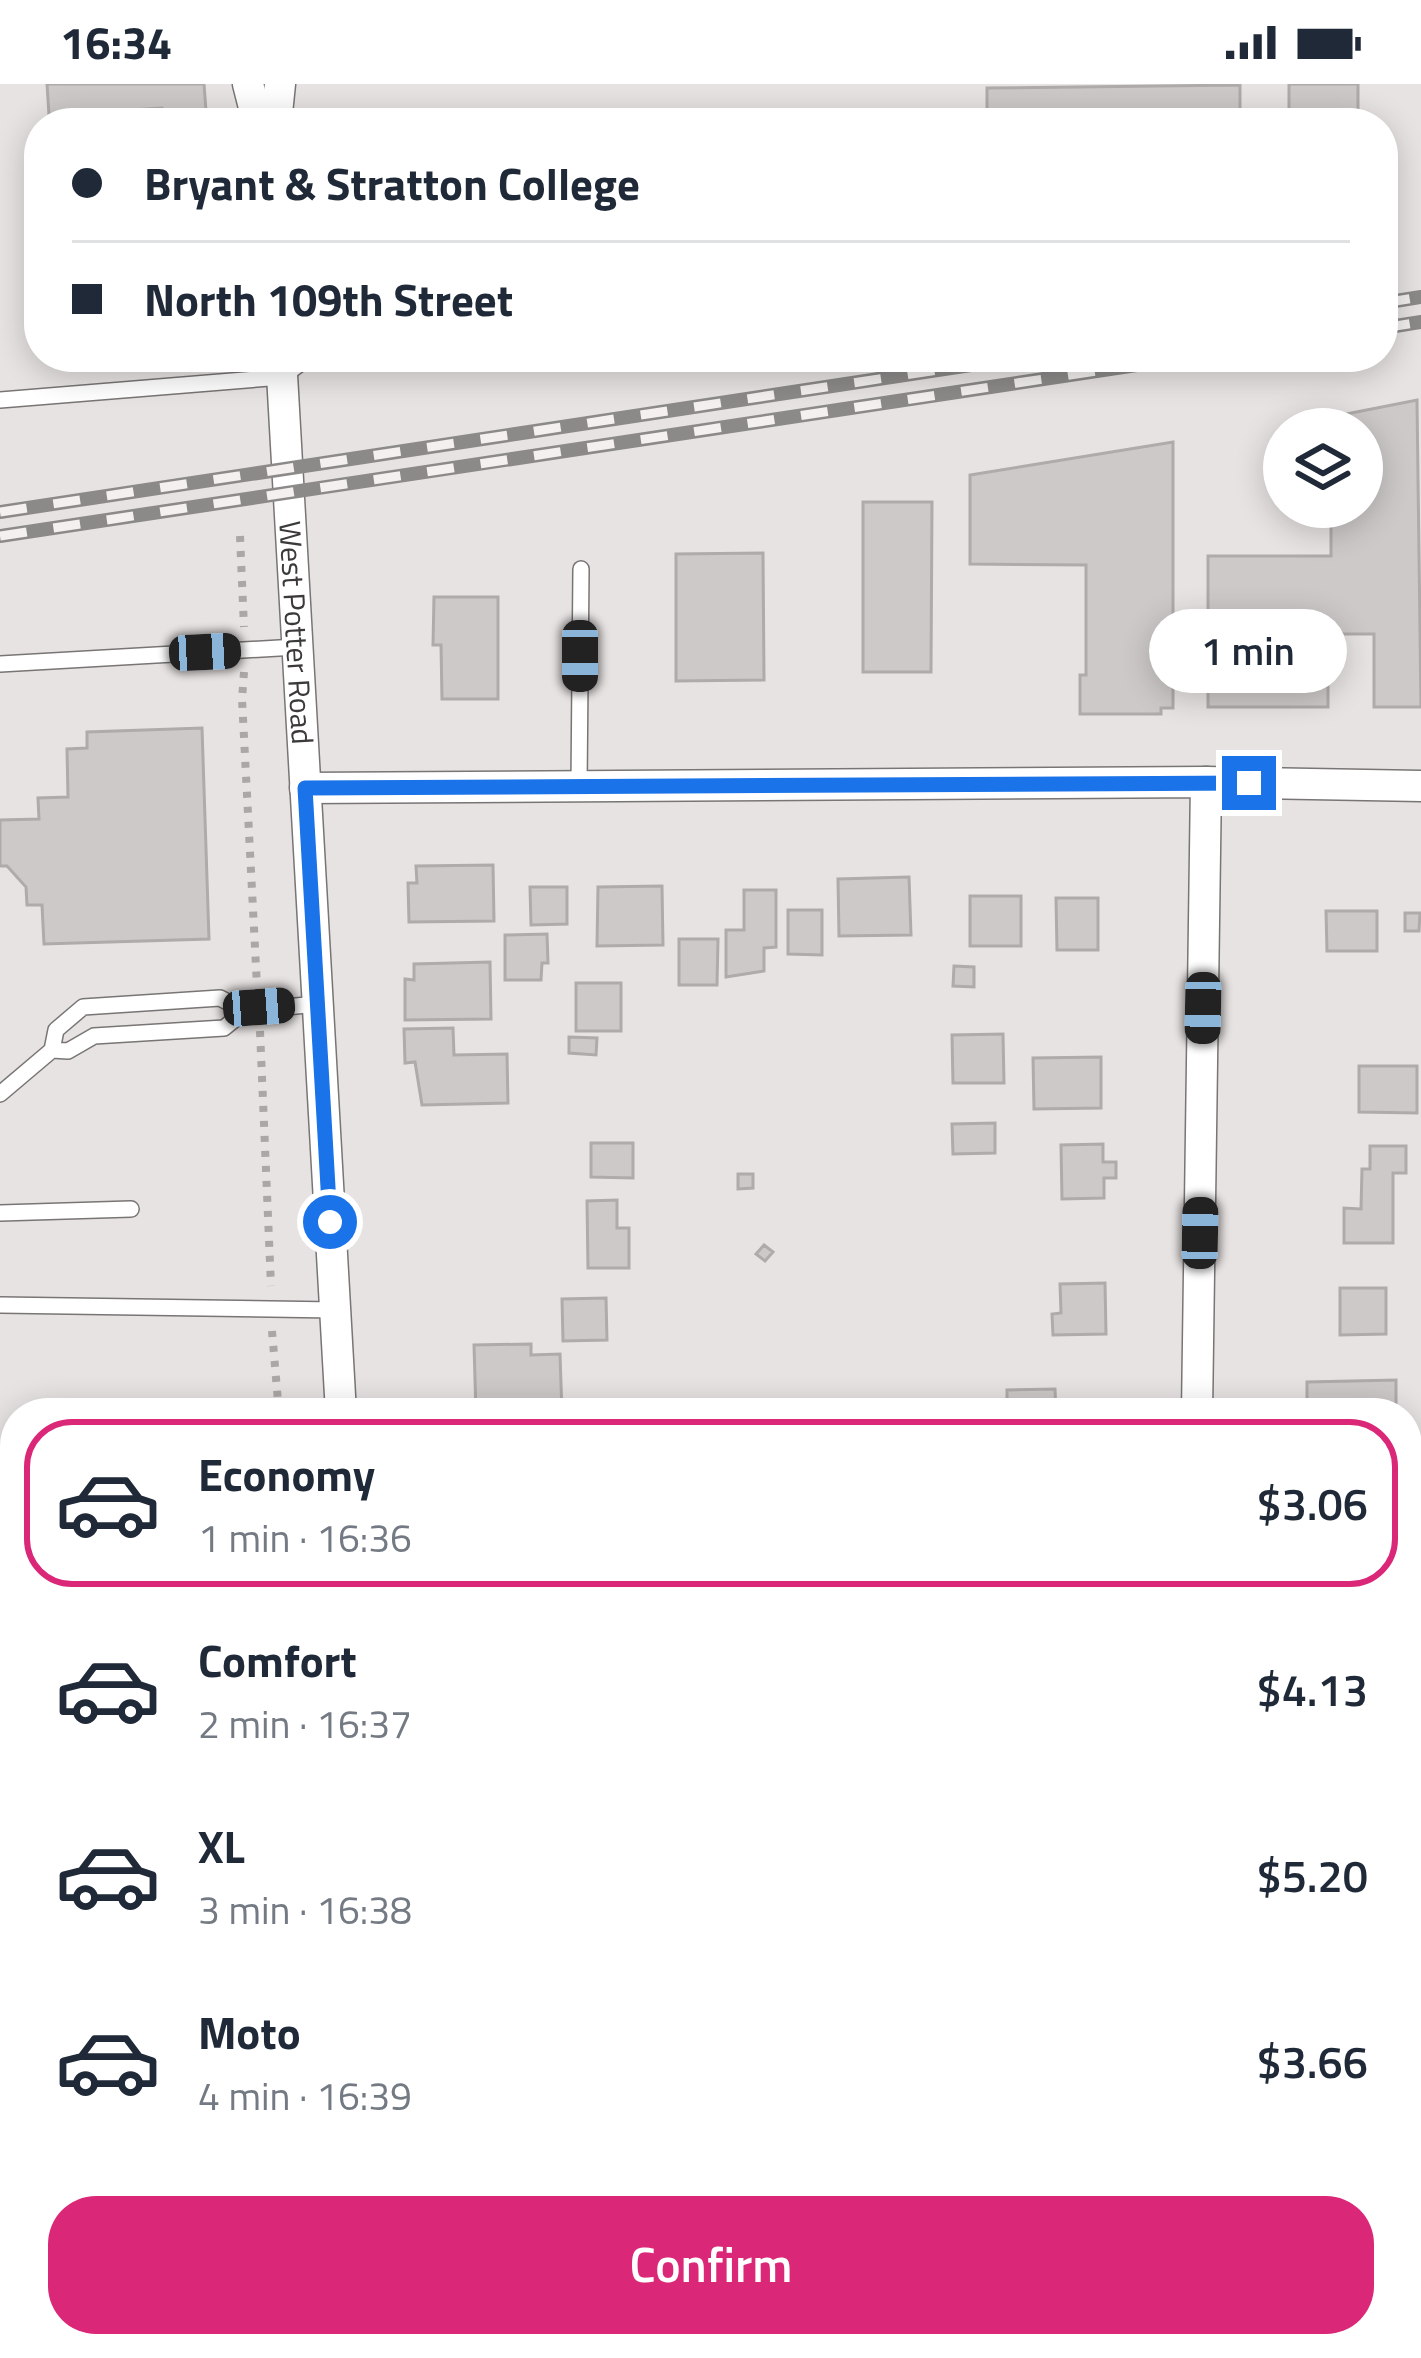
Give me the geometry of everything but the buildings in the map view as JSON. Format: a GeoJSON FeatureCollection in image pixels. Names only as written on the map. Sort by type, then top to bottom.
{"type":"FeatureCollection","features":[{"type":"Feature","properties":{"kind":"street","name":"West Potter Road"},"geometry":{"type":"LineString","coordinates":[[281,372],[340,1398]]}},
{"type":"Feature","properties":{"kind":"street"},"geometry":{"type":"LineString","coordinates":[[1197,1398],[1206,782]]}},
{"type":"Feature","properties":{"kind":"street"},"geometry":{"type":"LineString","coordinates":[[305,788],[1206,782],[1421,786]]}},
{"type":"Feature","properties":{"kind":"lane"},"geometry":{"type":"LineString","coordinates":[[0,400],[238,372]]}},
{"type":"Feature","properties":{"kind":"lane"},"geometry":{"type":"LineString","coordinates":[[579,786],[581,569]]}},
{"type":"Feature","properties":{"kind":"lane"},"geometry":{"type":"LineString","coordinates":[[0,664],[296,647]]}},
{"type":"Feature","properties":{"kind":"lane"},"geometry":{"type":"LineString","coordinates":[[2,1089],[52,1050],[56,1030],[83,1007],[220,998],[252,1009],[317,1004]]}},
{"type":"Feature","properties":{"kind":"lane"},"geometry":{"type":"LineString","coordinates":[[52,1050],[68,1051],[94,1036],[224,1028],[252,1009]]}},
{"type":"Feature","properties":{"kind":"lane"},"geometry":{"type":"LineString","coordinates":[[0,1214],[131,1209]]}},
{"type":"Feature","properties":{"kind":"lane"},"geometry":{"type":"LineString","coordinates":[[0,1305],[335,1310]]}},
{"type":"Feature","properties":{"kind":"path"},"geometry":{"type":"LineString","coordinates":[[239,536],[246,650],[242,699],[252,1009],[277,1398]]}},
{"type":"Feature","properties":{"kind":"railway"},"geometry":{"type":"LineString","coordinates":[[1398,301],[1421,297]]}},
{"type":"Feature","properties":{"kind":"railway"},"geometry":{"type":"LineString","coordinates":[[1398,326],[1421,322]]}},
{"type":"Feature","properties":{"kind":"railway"},"geometry":{"type":"LineString","coordinates":[[0,512],[925,372]]}},
{"type":"Feature","properties":{"kind":"railway"},"geometry":{"type":"LineString","coordinates":[[0,536],[1090,372]]}},
{"type":"Feature","properties":{"kind":"route"},"geometry":{"type":"LineString","coordinates":[[330,1222],[305,788],[1249,783]]}}]}
